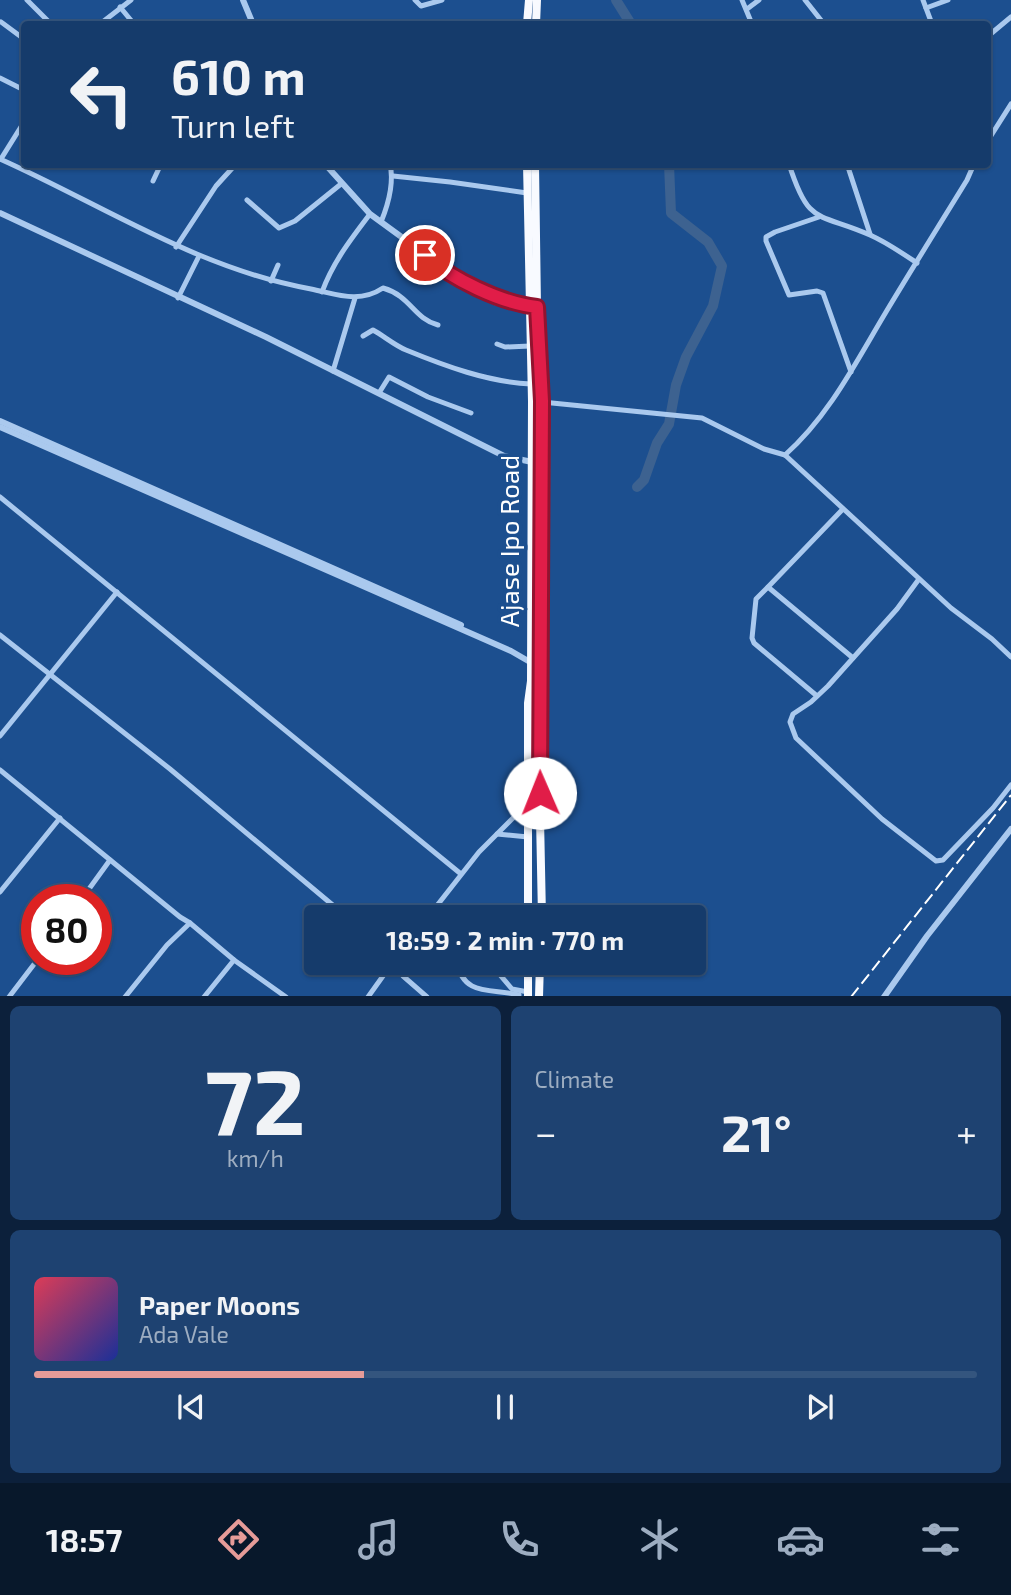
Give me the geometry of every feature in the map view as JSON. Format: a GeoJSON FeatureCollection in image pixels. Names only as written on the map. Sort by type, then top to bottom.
{"type":"FeatureCollection","features":[{"type":"Feature","properties":{"kind":"highway"},"geometry":{"type":"LineString","coordinates":[[529,0],[534,18]]}},
{"type":"Feature","properties":{"kind":"highway"},"geometry":{"type":"LineString","coordinates":[[534,18],[537,0]]}},
{"type":"Feature","properties":{"kind":"highway","name":"Ajase Ipo Road"},"geometry":{"type":"LineString","coordinates":[[527,168],[533,310],[542,401],[539,758],[542,905]]}},
{"type":"Feature","properties":{"kind":"highway","name":"Ajase Ipo Road"},"geometry":{"type":"LineString","coordinates":[[528,905],[532,462],[530,346],[535,168]]}},
{"type":"Feature","properties":{"kind":"highway"},"geometry":{"type":"LineString","coordinates":[[523,994],[526,975]]}},
{"type":"Feature","properties":{"kind":"highway"},"geometry":{"type":"LineString","coordinates":[[539,996],[540,975]]}},
{"type":"Feature","properties":{"kind":"street"},"geometry":{"type":"LineString","coordinates":[[27,0],[48,21]]}},
{"type":"Feature","properties":{"kind":"street"},"geometry":{"type":"LineString","coordinates":[[104,21],[131,0]]}},
{"type":"Feature","properties":{"kind":"street"},"geometry":{"type":"LineString","coordinates":[[243,0],[252,21]]}},
{"type":"Feature","properties":{"kind":"street"},"geometry":{"type":"LineString","coordinates":[[415,0],[421,6],[442,0]]}},
{"type":"Feature","properties":{"kind":"street"},"geometry":{"type":"LineString","coordinates":[[741,0],[751,21]]}},
{"type":"Feature","properties":{"kind":"street"},"geometry":{"type":"LineString","coordinates":[[747,9],[759,0]]}},
{"type":"Feature","properties":{"kind":"street"},"geometry":{"type":"LineString","coordinates":[[805,0],[822,21]]}},
{"type":"Feature","properties":{"kind":"street"},"geometry":{"type":"LineString","coordinates":[[923,0],[931,21]]}},
{"type":"Feature","properties":{"kind":"street"},"geometry":{"type":"LineString","coordinates":[[926,8],[948,0]]}},
{"type":"Feature","properties":{"kind":"street"},"geometry":{"type":"LineString","coordinates":[[120,7],[132,21]]}},
{"type":"Feature","properties":{"kind":"street"},"geometry":{"type":"LineString","coordinates":[[991,34],[1011,17]]}},
{"type":"Feature","properties":{"kind":"street"},"geometry":{"type":"LineString","coordinates":[[1,22],[21,37]]}},
{"type":"Feature","properties":{"kind":"street"},"geometry":{"type":"LineString","coordinates":[[0,78],[21,88]]}},
{"type":"Feature","properties":{"kind":"street"},"geometry":{"type":"LineString","coordinates":[[991,136],[1011,104]]}},
{"type":"Feature","properties":{"kind":"street"},"geometry":{"type":"LineString","coordinates":[[21,127],[1,159],[176,247],[271,281],[322,292],[355,298],[376,293],[383,288],[390,290],[406,299],[421,318],[438,325]]}},
{"type":"Feature","properties":{"kind":"street"},"geometry":{"type":"LineString","coordinates":[[153,181],[160,168]]}},
{"type":"Feature","properties":{"kind":"street"},"geometry":{"type":"LineString","coordinates":[[176,247],[216,186],[232,168]]}},
{"type":"Feature","properties":{"kind":"street"},"geometry":{"type":"LineString","coordinates":[[328,168],[370,214],[435,264],[482,290],[533,310]]}},
{"type":"Feature","properties":{"kind":"street"},"geometry":{"type":"LineString","coordinates":[[382,222],[393,176],[391,168]]}},
{"type":"Feature","properties":{"kind":"street"},"geometry":{"type":"LineString","coordinates":[[791,168],[804,203],[819,217],[870,235],[917,262]]}},
{"type":"Feature","properties":{"kind":"street"},"geometry":{"type":"LineString","coordinates":[[848,168],[870,235]]}},
{"type":"Feature","properties":{"kind":"street"},"geometry":{"type":"LineString","coordinates":[[785,455],[798,444],[820,417],[851,372],[972,168]]}},
{"type":"Feature","properties":{"kind":"street"},"geometry":{"type":"LineString","coordinates":[[393,176],[450,181],[527,193]]}},
{"type":"Feature","properties":{"kind":"street"},"geometry":{"type":"LineString","coordinates":[[247,200],[279,228],[295,220],[341,184]]}},
{"type":"Feature","properties":{"kind":"street"},"geometry":{"type":"LineString","coordinates":[[0,213],[379,393],[504,456],[532,462]]}},
{"type":"Feature","properties":{"kind":"street"},"geometry":{"type":"LineString","coordinates":[[322,292],[347,243],[370,214]]}},
{"type":"Feature","properties":{"kind":"street"},"geometry":{"type":"LineString","coordinates":[[819,217],[775,232],[766,237],[766,241],[789,295],[817,291],[823,293],[851,372]]}},
{"type":"Feature","properties":{"kind":"street"},"geometry":{"type":"LineString","coordinates":[[178,298],[199,256]]}},
{"type":"Feature","properties":{"kind":"street"},"geometry":{"type":"LineString","coordinates":[[271,281],[278,265]]}},
{"type":"Feature","properties":{"kind":"street"},"geometry":{"type":"LineString","coordinates":[[333,371],[355,298]]}},
{"type":"Feature","properties":{"kind":"street"},"geometry":{"type":"LineString","coordinates":[[363,336],[373,330],[404,349],[454,367],[503,383],[531,384]]}},
{"type":"Feature","properties":{"kind":"street"},"geometry":{"type":"LineString","coordinates":[[497,344],[505,347],[530,346]]}},
{"type":"Feature","properties":{"kind":"street"},"geometry":{"type":"LineString","coordinates":[[379,393],[389,377],[428,397],[471,413]]}},
{"type":"Feature","properties":{"kind":"street"},"geometry":{"type":"LineString","coordinates":[[532,401],[665,412],[702,418],[764,449],[785,455],[951,608],[1011,657]]}},
{"type":"Feature","properties":{"kind":"street"},"geometry":{"type":"LineString","coordinates":[[0,421],[510,647],[520,650],[531,648]]}},
{"type":"Feature","properties":{"kind":"street"},"geometry":{"type":"LineString","coordinates":[[0,427],[511,651],[530,662]]}},
{"type":"Feature","properties":{"kind":"street"},"geometry":{"type":"LineString","coordinates":[[0,497],[461,874]]}},
{"type":"Feature","properties":{"kind":"street"},"geometry":{"type":"LineString","coordinates":[[817,696],[754,643],[752,638],[756,599],[842,510]]}},
{"type":"Feature","properties":{"kind":"street"},"geometry":{"type":"LineString","coordinates":[[919,579],[897,609],[817,696],[793,714],[790,722],[796,738],[882,819],[936,861],[943,860],[993,808],[1011,785]]}},
{"type":"Feature","properties":{"kind":"street"},"geometry":{"type":"LineString","coordinates":[[768,587],[853,657]]}},
{"type":"Feature","properties":{"kind":"street"},"geometry":{"type":"LineString","coordinates":[[0,736],[117,592]]}},
{"type":"Feature","properties":{"kind":"street"},"geometry":{"type":"LineString","coordinates":[[0,635],[170,769],[333,905]]}},
{"type":"Feature","properties":{"kind":"street"},"geometry":{"type":"LineString","coordinates":[[0,770],[180,918],[285,996]]}},
{"type":"Feature","properties":{"kind":"street"},"geometry":{"type":"LineString","coordinates":[[437,905],[461,874],[527,803]]}},
{"type":"Feature","properties":{"kind":"street"},"geometry":{"type":"LineString","coordinates":[[0,892],[60,818]]}},
{"type":"Feature","properties":{"kind":"street"},"geometry":{"type":"LineString","coordinates":[[884,996],[1011,829]]}},
{"type":"Feature","properties":{"kind":"street"},"geometry":{"type":"LineString","coordinates":[[497,834],[528,837]]}},
{"type":"Feature","properties":{"kind":"street"},"geometry":{"type":"LineString","coordinates":[[93,884],[110,860]]}},
{"type":"Feature","properties":{"kind":"street"},"geometry":{"type":"LineString","coordinates":[[125,996],[167,945],[190,923]]}},
{"type":"Feature","properties":{"kind":"street"},"geometry":{"type":"LineString","coordinates":[[204,996],[234,960]]}},
{"type":"Feature","properties":{"kind":"street"},"geometry":{"type":"LineString","coordinates":[[9,996],[25,975]]}},
{"type":"Feature","properties":{"kind":"street"},"geometry":{"type":"LineString","coordinates":[[368,996],[383,975]]}},
{"type":"Feature","properties":{"kind":"street"},"geometry":{"type":"LineString","coordinates":[[404,975],[427,996]]}},
{"type":"Feature","properties":{"kind":"street"},"geometry":{"type":"LineString","coordinates":[[459,975],[480,992],[523,994]]}},
{"type":"Feature","properties":{"kind":"street"},"geometry":{"type":"LineString","coordinates":[[500,975],[508,985],[523,994]]}},
{"type":"Feature","properties":{"kind":"street"},"geometry":{"type":"LineString","coordinates":[[412,996],[418,990]]}},
{"type":"Feature","properties":{"kind":"waterway"},"geometry":{"type":"LineString","coordinates":[[616,0],[629,21]]}},
{"type":"Feature","properties":{"kind":"waterway"},"geometry":{"type":"LineString","coordinates":[[637,487],[644,480],[657,443],[669,424],[676,385],[686,357],[713,306],[722,266],[708,242],[671,213],[669,168]]}},
{"type":"Feature","properties":{"kind":"railway"},"geometry":{"type":"LineString","coordinates":[[852,996],[1011,795]]}},
{"type":"Feature","properties":{"kind":"route"},"geometry":{"type":"LineString","coordinates":[[425,255],[435,264],[482,290],[520,304],[537,307],[542,401],[540,793]]}}]}
